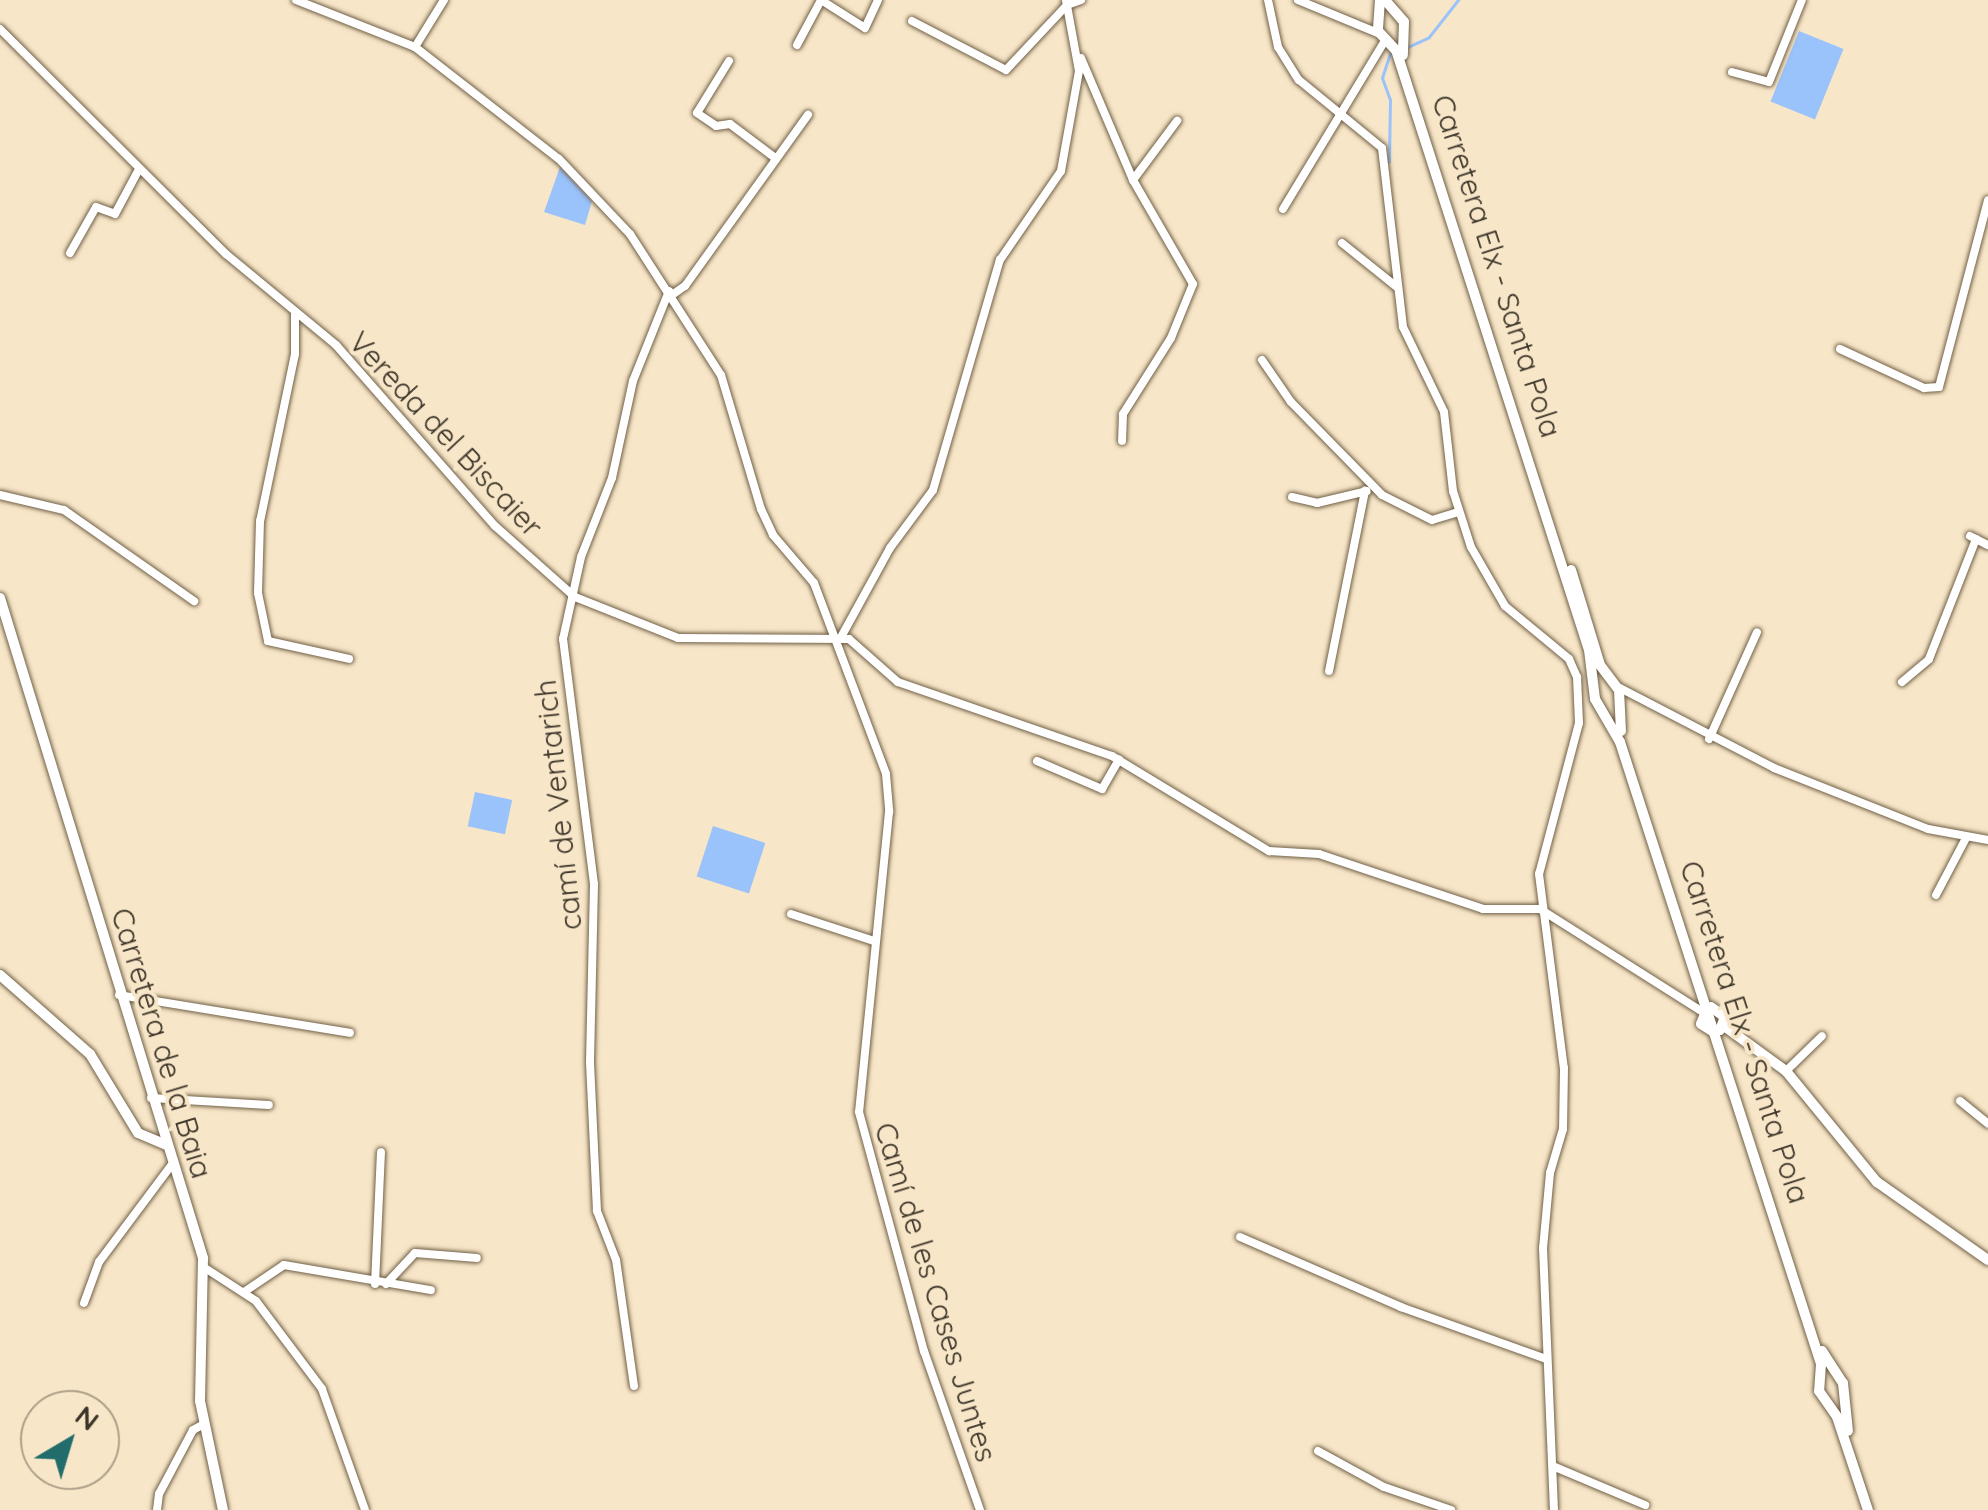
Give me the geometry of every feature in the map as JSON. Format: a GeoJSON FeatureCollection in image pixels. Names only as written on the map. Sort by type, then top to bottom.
{"type":"FeatureCollection","features":[{"type":"Feature","properties":{"kind":"main road"},"geometry":{"type":"LineString","coordinates":[[1382,0],[1404,22],[1389,37],[1381,16],[1382,0]]}},
{"type":"Feature","properties":{"kind":"main road"},"geometry":{"type":"LineString","coordinates":[[1381,16],[1394,12]]}},
{"type":"Feature","properties":{"kind":"main road","name":"Carretera Elx - Santa Pola"},"geometry":{"type":"LineString","coordinates":[[1389,37],[1614,684]]}},
{"type":"Feature","properties":{"kind":"main road","name":"Carretera Elx - Santa Pola"},"geometry":{"type":"LineString","coordinates":[[1389,37],[1597,694],[1620,742],[1707,1009]]}},
{"type":"Feature","properties":{"kind":"main road","name":"Carretera de la Baia"},"geometry":{"type":"LineString","coordinates":[[0,598],[205,1268],[202,1424],[223,1510]]}},
{"type":"Feature","properties":{"kind":"main road"},"geometry":{"type":"LineString","coordinates":[[1614,684],[1617,700],[1597,694],[1614,684]]}},
{"type":"Feature","properties":{"kind":"main road","name":"Carretera Elx - Santa Pola"},"geometry":{"type":"LineString","coordinates":[[1617,700],[1707,1009]]}},
{"type":"Feature","properties":{"kind":"main road"},"geometry":{"type":"LineString","coordinates":[[0,975],[90,1054],[138,1133],[166,1145]]}},
{"type":"Feature","properties":{"kind":"main road"},"geometry":{"type":"LineString","coordinates":[[1719,1030],[1723,1012],[1707,1009],[1703,1028],[1719,1030],[1786,1071],[1877,1182],[1984,1258]]}},
{"type":"Feature","properties":{"kind":"main road","name":"Carretera Elx - Santa Pola"},"geometry":{"type":"LineString","coordinates":[[1719,1030],[1822,1350],[1842,1395]]}},
{"type":"Feature","properties":{"kind":"main road","name":"Carretera Elx - Santa Pola"},"geometry":{"type":"LineString","coordinates":[[1719,1030],[1822,1378],[1819,1391],[1826,1399]]}},
{"type":"Feature","properties":{"kind":"main road"},"geometry":{"type":"LineString","coordinates":[[1822,1378],[1836,1375]]}},
{"type":"Feature","properties":{"kind":"main road"},"geometry":{"type":"LineString","coordinates":[[1842,1395],[1870,1510],[1826,1399],[1842,1395]]}},
{"type":"Feature","properties":{"kind":"street"},"geometry":{"type":"LineString","coordinates":[[415,46],[444,0]]}},
{"type":"Feature","properties":{"kind":"street"},"geometry":{"type":"LineString","coordinates":[[797,44],[821,0],[865,28],[878,0]]}},
{"type":"Feature","properties":{"kind":"street"},"geometry":{"type":"LineString","coordinates":[[912,21],[1006,70],[1066,3],[1082,0]]}},
{"type":"Feature","properties":{"kind":"street"},"geometry":{"type":"LineString","coordinates":[[1268,0],[1288,66],[1386,158],[1397,287],[1411,351],[1444,412],[1459,512],[1505,606],[1568,659],[1578,691],[1578,723],[1539,874],[1540,910],[1564,1068],[1562,1129],[1550,1173],[1543,1248],[1546,1360],[1556,1467],[1554,1510]]}},
{"type":"Feature","properties":{"kind":"street"},"geometry":{"type":"LineString","coordinates":[[1283,210],[1389,37],[1298,0]]}},
{"type":"Feature","properties":{"kind":"street"},"geometry":{"type":"LineString","coordinates":[[1732,72],[1770,82],[1802,0]]}},
{"type":"Feature","properties":{"kind":"street","name":"Camí de les Cases Juntes"},"geometry":{"type":"LineString","coordinates":[[299,1],[415,46],[559,158],[630,234],[721,375],[773,535],[807,570],[840,639],[886,774],[889,812],[859,1112],[924,1351],[980,1510]]}},
{"type":"Feature","properties":{"kind":"street"},"geometry":{"type":"LineString","coordinates":[[1066,3],[1078,49],[1133,180],[1192,284],[1170,338],[1122,414],[1122,441]]}},
{"type":"Feature","properties":{"kind":"street","name":"Vereda del Biscaier"},"geometry":{"type":"LineString","coordinates":[[0,30],[140,169],[386,396],[496,526],[572,594],[678,638],[840,639]]}},
{"type":"Feature","properties":{"kind":"street"},"geometry":{"type":"LineString","coordinates":[[1078,49],[1077,100],[1061,172],[1000,260],[933,490],[890,548],[840,639],[849,639],[898,682],[1119,760],[1269,851],[1319,854],[1483,909],[1540,910],[1707,1009]]}},
{"type":"Feature","properties":{"kind":"street"},"geometry":{"type":"LineString","coordinates":[[729,61],[697,113],[716,126],[730,124],[774,157]]}},
{"type":"Feature","properties":{"kind":"street"},"geometry":{"type":"LineString","coordinates":[[670,293],[686,286],[808,114]]}},
{"type":"Feature","properties":{"kind":"street"},"geometry":{"type":"LineString","coordinates":[[1133,180],[1177,120]]}},
{"type":"Feature","properties":{"kind":"street"},"geometry":{"type":"LineString","coordinates":[[70,253],[96,206],[115,214],[140,169]]}},
{"type":"Feature","properties":{"kind":"street"},"geometry":{"type":"LineString","coordinates":[[1840,349],[1924,388],[1939,387],[1988,200]]}},
{"type":"Feature","properties":{"kind":"street"},"geometry":{"type":"LineString","coordinates":[[1342,243],[1397,287]]}},
{"type":"Feature","properties":{"kind":"street","name":"camí de Ventarich"},"geometry":{"type":"LineString","coordinates":[[634,1386],[616,1260],[600,1230],[594,1181],[594,884],[563,639],[572,594],[612,478],[633,380],[670,293]]}},
{"type":"Feature","properties":{"kind":"street"},"geometry":{"type":"LineString","coordinates":[[295,313],[296,354],[260,521],[258,593],[268,641],[349,659]]}},
{"type":"Feature","properties":{"kind":"street"},"geometry":{"type":"LineString","coordinates":[[1262,360],[1292,402],[1376,489],[1432,520],[1459,512]]}},
{"type":"Feature","properties":{"kind":"street"},"geometry":{"type":"LineString","coordinates":[[1292,497],[1317,503],[1376,489]]}},
{"type":"Feature","properties":{"kind":"street"},"geometry":{"type":"LineString","coordinates":[[1329,671],[1365,492]]}},
{"type":"Feature","properties":{"kind":"street"},"geometry":{"type":"LineString","coordinates":[[0,496],[64,510],[194,601]]}},
{"type":"Feature","properties":{"kind":"street"},"geometry":{"type":"LineString","coordinates":[[1902,682],[1928,659],[1973,538],[1988,545]]}},
{"type":"Feature","properties":{"kind":"street"},"geometry":{"type":"LineString","coordinates":[[1710,739],[1756,632]]}},
{"type":"Feature","properties":{"kind":"street"},"geometry":{"type":"LineString","coordinates":[[1614,684],[1710,739],[1928,829],[1988,840]]}},
{"type":"Feature","properties":{"kind":"street"},"geometry":{"type":"LineString","coordinates":[[1578,691],[1597,694]]}},
{"type":"Feature","properties":{"kind":"street"},"geometry":{"type":"LineString","coordinates":[[1037,761],[1102,789],[1119,760]]}},
{"type":"Feature","properties":{"kind":"street"},"geometry":{"type":"LineString","coordinates":[[1936,895],[1966,838]]}},
{"type":"Feature","properties":{"kind":"street"},"geometry":{"type":"LineString","coordinates":[[791,914],[874,940]]}},
{"type":"Feature","properties":{"kind":"street"},"geometry":{"type":"LineString","coordinates":[[119,995],[350,1032]]}},
{"type":"Feature","properties":{"kind":"street"},"geometry":{"type":"LineString","coordinates":[[1786,1071],[1822,1036]]}},
{"type":"Feature","properties":{"kind":"street"},"geometry":{"type":"LineString","coordinates":[[151,1098],[269,1106]]}},
{"type":"Feature","properties":{"kind":"street"},"geometry":{"type":"LineString","coordinates":[[1960,1101],[1988,1124]]}},
{"type":"Feature","properties":{"kind":"street"},"geometry":{"type":"LineString","coordinates":[[375,1284],[381,1152]]}},
{"type":"Feature","properties":{"kind":"street"},"geometry":{"type":"LineString","coordinates":[[84,1302],[99,1262],[172,1164]]}},
{"type":"Feature","properties":{"kind":"street"},"geometry":{"type":"LineString","coordinates":[[1240,1237],[1401,1307],[1546,1360]]}},
{"type":"Feature","properties":{"kind":"street"},"geometry":{"type":"LineString","coordinates":[[1984,1258],[1988,1244]]}},
{"type":"Feature","properties":{"kind":"street"},"geometry":{"type":"LineString","coordinates":[[386,1284],[415,1253],[477,1258]]}},
{"type":"Feature","properties":{"kind":"street"},"geometry":{"type":"LineString","coordinates":[[244,1292],[284,1264],[375,1284],[431,1290]]}},
{"type":"Feature","properties":{"kind":"street"},"geometry":{"type":"LineString","coordinates":[[205,1268],[244,1292],[322,1388],[365,1510]]}},
{"type":"Feature","properties":{"kind":"street"},"geometry":{"type":"LineString","coordinates":[[157,1510],[176,1462],[202,1424]]}},
{"type":"Feature","properties":{"kind":"street"},"geometry":{"type":"LineString","coordinates":[[1318,1451],[1384,1487],[1451,1510]]}},
{"type":"Feature","properties":{"kind":"street"},"geometry":{"type":"LineString","coordinates":[[1556,1467],[1645,1505]]}},
{"type":"Feature","properties":{"kind":"water"},"geometry":{"type":"Polygon","coordinates":[[[1799,31],[1844,49],[1815,119],[1771,101],[1799,31]]]}},
{"type":"Feature","properties":{"kind":"water"},"geometry":{"type":"Polygon","coordinates":[[[560,167],[592,201],[585,225],[544,212],[560,167]]]}},
{"type":"Feature","properties":{"kind":"water"},"geometry":{"type":"Polygon","coordinates":[[[475,792],[512,800],[505,834],[468,826],[475,792]]]}},
{"type":"Feature","properties":{"kind":"water"},"geometry":{"type":"Polygon","coordinates":[[[713,826],[765,843],[749,893],[697,876],[713,826]]]}},
{"type":"Feature","properties":{"kind":"waterway"},"geometry":{"type":"LineString","coordinates":[[1408,47],[1429,37],[1458,0]]}},
{"type":"Feature","properties":{"kind":"waterway"},"geometry":{"type":"LineString","coordinates":[[1389,162],[1390,100],[1382,78],[1390,54]]}}]}
